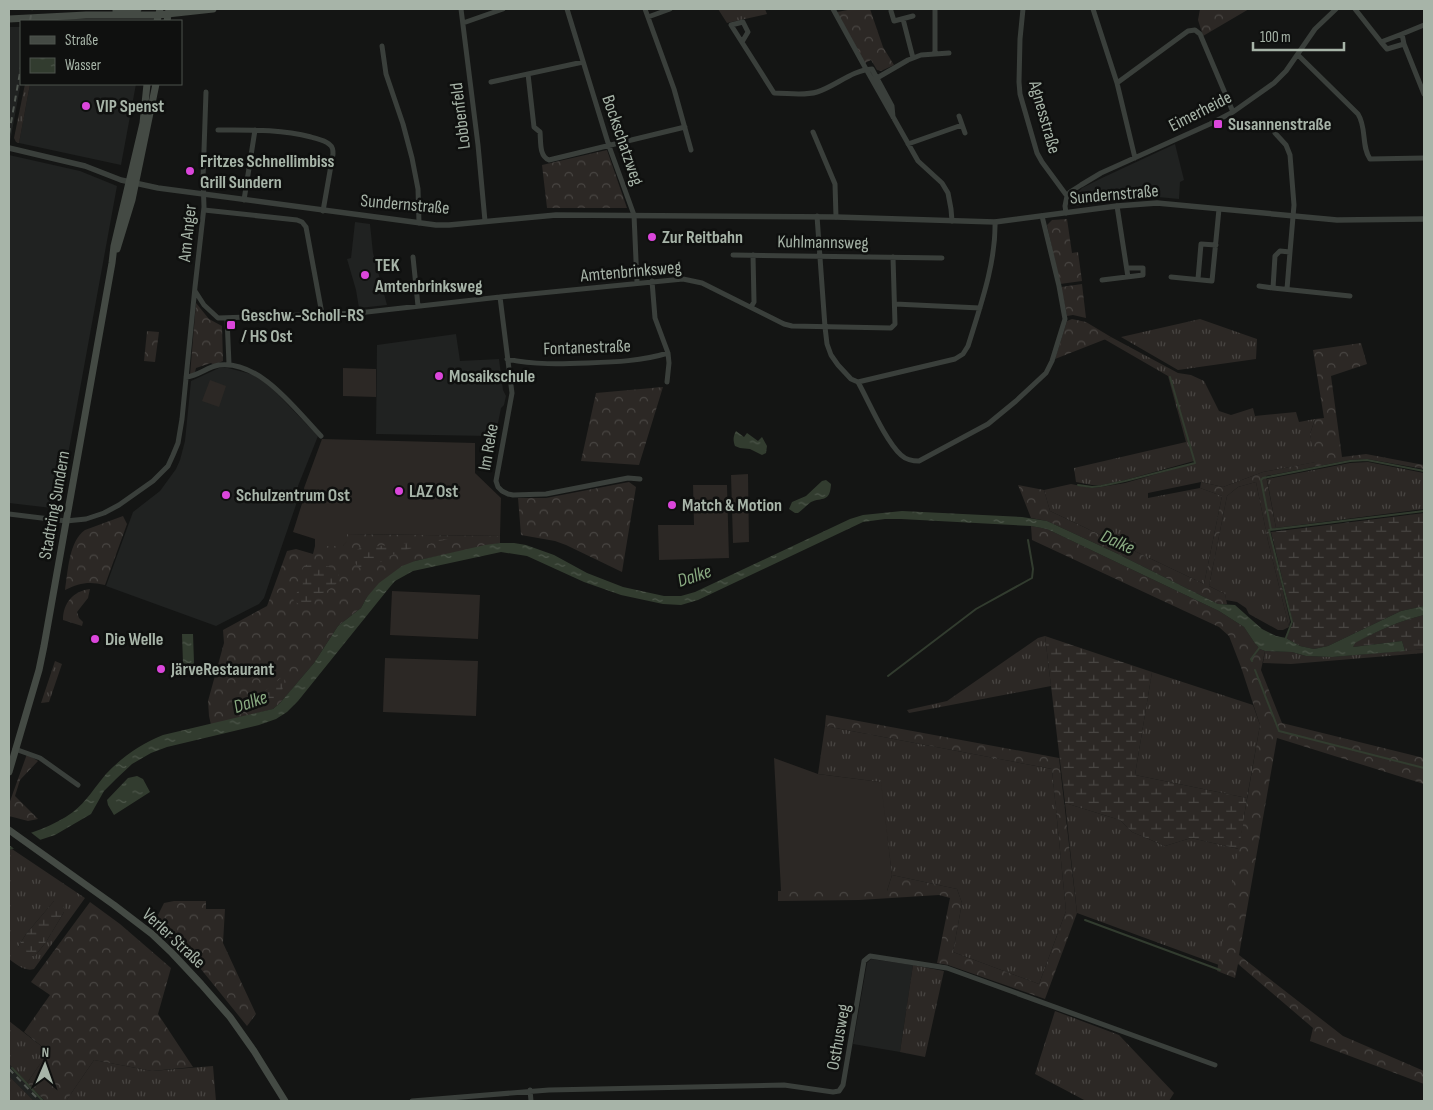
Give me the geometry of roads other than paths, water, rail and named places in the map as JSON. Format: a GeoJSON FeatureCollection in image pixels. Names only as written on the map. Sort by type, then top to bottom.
{"type":"FeatureCollection","features":[{"type":"Feature","properties":{"kind":"main road"},"geometry":{"type":"LineString","coordinates":[[86,15],[138,9]]}},
{"type":"Feature","properties":{"kind":"main road"},"geometry":{"type":"LineString","coordinates":[[9,19],[48,14],[168,15],[213,9]]}},
{"type":"Feature","properties":{"kind":"main road"},"geometry":{"type":"LineString","coordinates":[[131,15],[138,20]]}},
{"type":"Feature","properties":{"kind":"main road","name":"Stadtring Sundern"},"geometry":{"type":"LineString","coordinates":[[9,772],[39,670],[112,263],[127,221],[147,85]]}},
{"type":"Feature","properties":{"kind":"main road","name":"Stadtring Sundern"},"geometry":{"type":"LineString","coordinates":[[132,183],[156,85]]}},
{"type":"Feature","properties":{"kind":"main road","name":"Verler Straße"},"geometry":{"type":"LineString","coordinates":[[12,833],[114,904],[152,934],[172,953],[230,1017],[254,1051],[284,1101]]}},
{"type":"Feature","properties":{"kind":"street","name":"Lobbenfeld"},"geometry":{"type":"LineString","coordinates":[[461,9],[478,145],[485,221]]}},
{"type":"Feature","properties":{"kind":"street"},"geometry":{"type":"LineString","coordinates":[[463,23],[503,9]]}},
{"type":"Feature","properties":{"kind":"street","name":"Bockschatzweg"},"geometry":{"type":"LineString","coordinates":[[567,9],[609,146],[634,215],[637,283]]}},
{"type":"Feature","properties":{"kind":"street"},"geometry":{"type":"LineString","coordinates":[[645,9],[674,89],[691,150]]}},
{"type":"Feature","properties":{"kind":"street"},"geometry":{"type":"LineString","coordinates":[[648,17],[670,9]]}},
{"type":"Feature","properties":{"kind":"street"},"geometry":{"type":"LineString","coordinates":[[833,9],[918,161],[942,183],[948,193],[952,221]]}},
{"type":"Feature","properties":{"kind":"street"},"geometry":{"type":"LineString","coordinates":[[935,9],[936,54]]}},
{"type":"Feature","properties":{"kind":"street","name":"Agnesstraße"},"geometry":{"type":"LineString","coordinates":[[1023,9],[1020,39],[1020,94],[1037,153],[1067,196]]}},
{"type":"Feature","properties":{"kind":"street"},"geometry":{"type":"LineString","coordinates":[[1093,9],[1117,83],[1135,158]]}},
{"type":"Feature","properties":{"kind":"street","name":"Eimerheide"},"geometry":{"type":"LineString","coordinates":[[1067,196],[1090,179],[1233,112],[1286,71],[1315,29],[1336,9]]}},
{"type":"Feature","properties":{"kind":"street"},"geometry":{"type":"LineString","coordinates":[[1355,9],[1387,49],[1404,44]]}},
{"type":"Feature","properties":{"kind":"street"},"geometry":{"type":"LineString","coordinates":[[892,11],[894,21],[913,16]]}},
{"type":"Feature","properties":{"kind":"street"},"geometry":{"type":"LineString","coordinates":[[903,18],[913,58]]}},
{"type":"Feature","properties":{"kind":"street"},"geometry":{"type":"LineString","coordinates":[[1381,42],[1424,25]]}},
{"type":"Feature","properties":{"kind":"street"},"geometry":{"type":"LineString","coordinates":[[1117,83],[1188,31],[1196,30],[1200,34],[1233,112]]}},
{"type":"Feature","properties":{"kind":"street"},"geometry":{"type":"LineString","coordinates":[[1402,34],[1404,44],[1424,92]]}},
{"type":"Feature","properties":{"kind":"street"},"geometry":{"type":"LineString","coordinates":[[742,42],[774,93],[805,94],[815,92],[828,88],[861,70],[872,69],[892,106],[894,117]]}},
{"type":"Feature","properties":{"kind":"street"},"geometry":{"type":"LineString","coordinates":[[382,46],[386,74],[412,158],[418,190],[419,223]]}},
{"type":"Feature","properties":{"kind":"street"},"geometry":{"type":"LineString","coordinates":[[877,78],[921,54],[949,54]]}},
{"type":"Feature","properties":{"kind":"street"},"geometry":{"type":"LineString","coordinates":[[1298,55],[1358,114],[1364,126],[1366,153],[1370,159],[1424,158]]}},
{"type":"Feature","properties":{"kind":"street"},"geometry":{"type":"LineString","coordinates":[[491,82],[582,62]]}},
{"type":"Feature","properties":{"kind":"street"},"geometry":{"type":"LineString","coordinates":[[528,74],[534,126],[540,132],[542,154],[548,160],[685,127]]}},
{"type":"Feature","properties":{"kind":"street","name":"Am Anger"},"geometry":{"type":"LineString","coordinates":[[9,514],[66,521],[86,519],[104,513],[124,502],[153,481],[168,466],[178,443],[182,420],[194,291],[204,210],[206,92]]}},
{"type":"Feature","properties":{"kind":"street"},"geometry":{"type":"LineString","coordinates":[[959,116],[965,133]]}},
{"type":"Feature","properties":{"kind":"street"},"geometry":{"type":"LineString","coordinates":[[908,144],[962,124]]}},
{"type":"Feature","properties":{"kind":"street"},"geometry":{"type":"LineString","coordinates":[[218,130],[294,133],[322,140],[331,146],[333,154],[323,211]]}},
{"type":"Feature","properties":{"kind":"street"},"geometry":{"type":"LineString","coordinates":[[244,200],[255,130]]}},
{"type":"Feature","properties":{"kind":"street"},"geometry":{"type":"LineString","coordinates":[[813,132],[835,184],[836,216]]}},
{"type":"Feature","properties":{"kind":"street"},"geometry":{"type":"LineString","coordinates":[[1275,133],[1286,145],[1290,155],[1294,205],[1287,289]]}},
{"type":"Feature","properties":{"kind":"street","name":"Sundernstraße"},"geometry":{"type":"LineString","coordinates":[[9,148],[85,166],[132,183],[323,211],[449,225],[556,215],[836,216],[995,222],[1117,206],[1157,203],[1337,220],[1424,218]]}},
{"type":"Feature","properties":{"kind":"street"},"geometry":{"type":"LineString","coordinates":[[1066,212],[1067,196]]}},
{"type":"Feature","properties":{"kind":"street"},"geometry":{"type":"LineString","coordinates":[[1117,206],[1128,277]]}},
{"type":"Feature","properties":{"kind":"street"},"geometry":{"type":"LineString","coordinates":[[1171,277],[1212,281],[1219,209]]}},
{"type":"Feature","properties":{"kind":"street"},"geometry":{"type":"LineString","coordinates":[[204,210],[302,222],[306,227],[322,314]]}},
{"type":"Feature","properties":{"kind":"street"},"geometry":{"type":"LineString","coordinates":[[817,216],[825,327],[828,344],[833,358],[851,379],[858,382],[955,360],[963,354],[968,346],[980,308],[990,266],[995,222]]}},
{"type":"Feature","properties":{"kind":"street"},"geometry":{"type":"LineString","coordinates":[[858,382],[888,438],[902,456],[914,461],[919,461],[988,424],[1016,401],[1046,373],[1052,361],[1065,319],[1042,216]]}},
{"type":"Feature","properties":{"kind":"street"},"geometry":{"type":"LineString","coordinates":[[1198,279],[1201,244],[1216,245]]}},
{"type":"Feature","properties":{"kind":"street"},"geometry":{"type":"LineString","coordinates":[[1273,288],[1275,256],[1280,251],[1290,252]]}},
{"type":"Feature","properties":{"kind":"street","name":"Kuhlmannsweg"},"geometry":{"type":"LineString","coordinates":[[732,255],[942,258]]}},
{"type":"Feature","properties":{"kind":"street","name":"Kuhlmannsweg"},"geometry":{"type":"LineString","coordinates":[[751,307],[754,302],[754,255]]}},
{"type":"Feature","properties":{"kind":"street"},"geometry":{"type":"LineString","coordinates":[[413,257],[418,306]]}},
{"type":"Feature","properties":{"kind":"street","name":"Kuhlmannsweg"},"geometry":{"type":"LineString","coordinates":[[825,327],[890,328],[895,324],[893,257]]}},
{"type":"Feature","properties":{"kind":"street"},"geometry":{"type":"LineString","coordinates":[[1102,280],[1143,274],[1143,268],[1127,268]]}},
{"type":"Feature","properties":{"kind":"street","name":"Amtenbrinksweg"},"geometry":{"type":"LineString","coordinates":[[194,291],[212,314],[218,318],[227,318],[358,312],[652,281],[692,280],[717,290],[784,324],[825,327]]}},
{"type":"Feature","properties":{"kind":"street"},"geometry":{"type":"LineString","coordinates":[[652,281],[655,318],[668,353],[667,382]]}},
{"type":"Feature","properties":{"kind":"street"},"geometry":{"type":"LineString","coordinates":[[1260,286],[1350,296]]}},
{"type":"Feature","properties":{"kind":"street","name":"Im Reke"},"geometry":{"type":"LineString","coordinates":[[500,296],[512,393],[496,480],[498,487],[502,491],[514,495],[546,494],[628,478],[640,479]]}},
{"type":"Feature","properties":{"kind":"street"},"geometry":{"type":"LineString","coordinates":[[895,304],[980,308]]}},
{"type":"Feature","properties":{"kind":"street"},"geometry":{"type":"LineString","coordinates":[[227,318],[229,364]]}},
{"type":"Feature","properties":{"kind":"street","name":"Fontanestraße"},"geometry":{"type":"LineString","coordinates":[[507,359],[524,363],[615,362],[652,358],[668,353]]}},
{"type":"Feature","properties":{"kind":"street"},"geometry":{"type":"LineString","coordinates":[[186,377],[216,365],[229,364],[255,372],[271,383],[321,436]]}},
{"type":"Feature","properties":{"kind":"street"},"geometry":{"type":"LineString","coordinates":[[15,749],[40,758],[78,785]]}},
{"type":"Feature","properties":{"kind":"street","name":"Osthusweg"},"geometry":{"type":"LineString","coordinates":[[412,1101],[454,1099],[530,1090],[784,1085],[833,1092],[839,1091],[843,1085],[864,961],[870,956],[947,968],[1215,1065]]}},
{"type":"Feature","properties":{"kind":"street"},"geometry":{"type":"LineString","coordinates":[[530,1090],[531,1101]]}},
{"type":"Feature","properties":{"kind":"water"},"geometry":{"type":"Polygon","coordinates":[[[736,431],[744,437],[747,433],[758,441],[762,437],[767,446],[766,453],[762,455],[750,449],[735,446],[734,435],[736,431]]]}},
{"type":"Feature","properties":{"kind":"water"},"geometry":{"type":"Polygon","coordinates":[[[826,480],[831,484],[827,497],[811,502],[798,513],[789,509],[792,502],[806,496],[822,481],[826,480]]]}},
{"type":"Feature","properties":{"kind":"water"},"geometry":{"type":"Polygon","coordinates":[[[902,511],[1022,517],[1047,521],[1218,604],[1235,605],[1262,629],[1276,636],[1286,638],[1300,646],[1314,649],[1328,646],[1401,611],[1424,606],[1424,615],[1380,630],[1355,643],[1353,647],[1402,641],[1405,651],[1332,657],[1265,651],[1260,649],[1244,627],[1219,611],[1047,529],[1031,526],[901,519],[863,522],[698,600],[681,605],[663,604],[621,595],[584,582],[527,556],[501,552],[413,571],[395,581],[287,712],[276,719],[259,725],[167,747],[151,753],[132,764],[104,791],[91,814],[55,835],[9,850],[9,840],[50,825],[73,812],[112,768],[147,742],[163,735],[273,709],[314,663],[338,626],[361,608],[367,597],[379,583],[402,566],[415,561],[485,545],[514,543],[526,545],[554,555],[587,573],[623,587],[664,596],[681,596],[695,592],[850,519],[863,515],[902,511]]]}},
{"type":"Feature","properties":{"kind":"water"},"geometry":{"type":"Polygon","coordinates":[[[182,634],[193,634],[194,663],[190,674],[185,672],[183,664],[182,634]]]}},
{"type":"Feature","properties":{"kind":"water"},"geometry":{"type":"Polygon","coordinates":[[[137,776],[143,779],[150,792],[114,815],[107,800],[128,778],[137,776]]]}},
{"type":"Feature","properties":{"kind":"waterway"},"geometry":{"type":"LineString","coordinates":[[1078,485],[1101,486],[1195,463],[1170,377]]}},
{"type":"Feature","properties":{"kind":"waterway"},"geometry":{"type":"LineString","coordinates":[[1271,530],[1261,480],[1263,478],[1350,461],[1367,460],[1424,471]]}},
{"type":"Feature","properties":{"kind":"waterway"},"geometry":{"type":"LineString","coordinates":[[1285,640],[1292,622],[1269,530],[1424,511]]}},
{"type":"Feature","properties":{"kind":"waterway"},"geometry":{"type":"LineString","coordinates":[[888,676],[976,609],[1032,578],[1033,569],[1028,540]]}},
{"type":"Feature","properties":{"kind":"waterway"},"geometry":{"type":"LineString","coordinates":[[1252,661],[1251,659],[1260,647]]}},
{"type":"Feature","properties":{"kind":"waterway"},"geometry":{"type":"LineString","coordinates":[[1255,670],[1279,731],[1424,768]]}},
{"type":"Feature","properties":{"kind":"waterway"},"geometry":{"type":"LineString","coordinates":[[1085,920],[1220,970]]}},
{"type":"Feature","properties":{"kind":"waterway"},"geometry":{"type":"LineString","coordinates":[[12,1068],[43,1101]]}},
{"type":"Feature","properties":{"kind":"railway"},"geometry":{"type":"LineString","coordinates":[[30,20],[32,9]]}},
{"type":"Feature","properties":{"kind":"railway"},"geometry":{"type":"LineString","coordinates":[[9,134],[20,73]]}},
{"type":"Feature","properties":{"kind":"railway"},"geometry":{"type":"LineString","coordinates":[[9,1069],[40,1101]]}},
{"type":"Feature","properties":{"kind":"place","name":"VIP Spenst"},"geometry":{"type":"Point","coordinates":[86,106]}},
{"type":"Feature","properties":{"kind":"place","name":"Susannenstraße"},"geometry":{"type":"Point","coordinates":[1218,124]}},
{"type":"Feature","properties":{"kind":"place","name":"Fritzes Schnellimbiss Grill Sundern"},"geometry":{"type":"Point","coordinates":[190,171]}},
{"type":"Feature","properties":{"kind":"place","name":"Zur Reitbahn"},"geometry":{"type":"Point","coordinates":[652,237]}},
{"type":"Feature","properties":{"kind":"place","name":"TEK Amtenbrinksweg"},"geometry":{"type":"Point","coordinates":[365,275]}},
{"type":"Feature","properties":{"kind":"place","name":"Geschw.-Scholl-RS / HS Ost"},"geometry":{"type":"Point","coordinates":[231,325]}},
{"type":"Feature","properties":{"kind":"place","name":"Mosaikschule"},"geometry":{"type":"Point","coordinates":[439,376]}},
{"type":"Feature","properties":{"kind":"place","name":"LAZ Ost"},"geometry":{"type":"Point","coordinates":[399,491]}},
{"type":"Feature","properties":{"kind":"place","name":"Schulzentrum Ost"},"geometry":{"type":"Point","coordinates":[226,495]}},
{"type":"Feature","properties":{"kind":"place","name":"Match & Motion"},"geometry":{"type":"Point","coordinates":[672,505]}},
{"type":"Feature","properties":{"kind":"place","name":"Die Welle"},"geometry":{"type":"Point","coordinates":[95,639]}},
{"type":"Feature","properties":{"kind":"place","name":"JärveRestaurant"},"geometry":{"type":"Point","coordinates":[161,669]}},
{"type":"Feature","properties":{"kind":"water label","name":"Dalke"},"geometry":{"type":"Point","coordinates":[1118,541]}},
{"type":"Feature","properties":{"kind":"water label","name":"Dalke"},"geometry":{"type":"Point","coordinates":[694,575]}},
{"type":"Feature","properties":{"kind":"water label","name":"Dalke"},"geometry":{"type":"Point","coordinates":[250,701]}}]}
